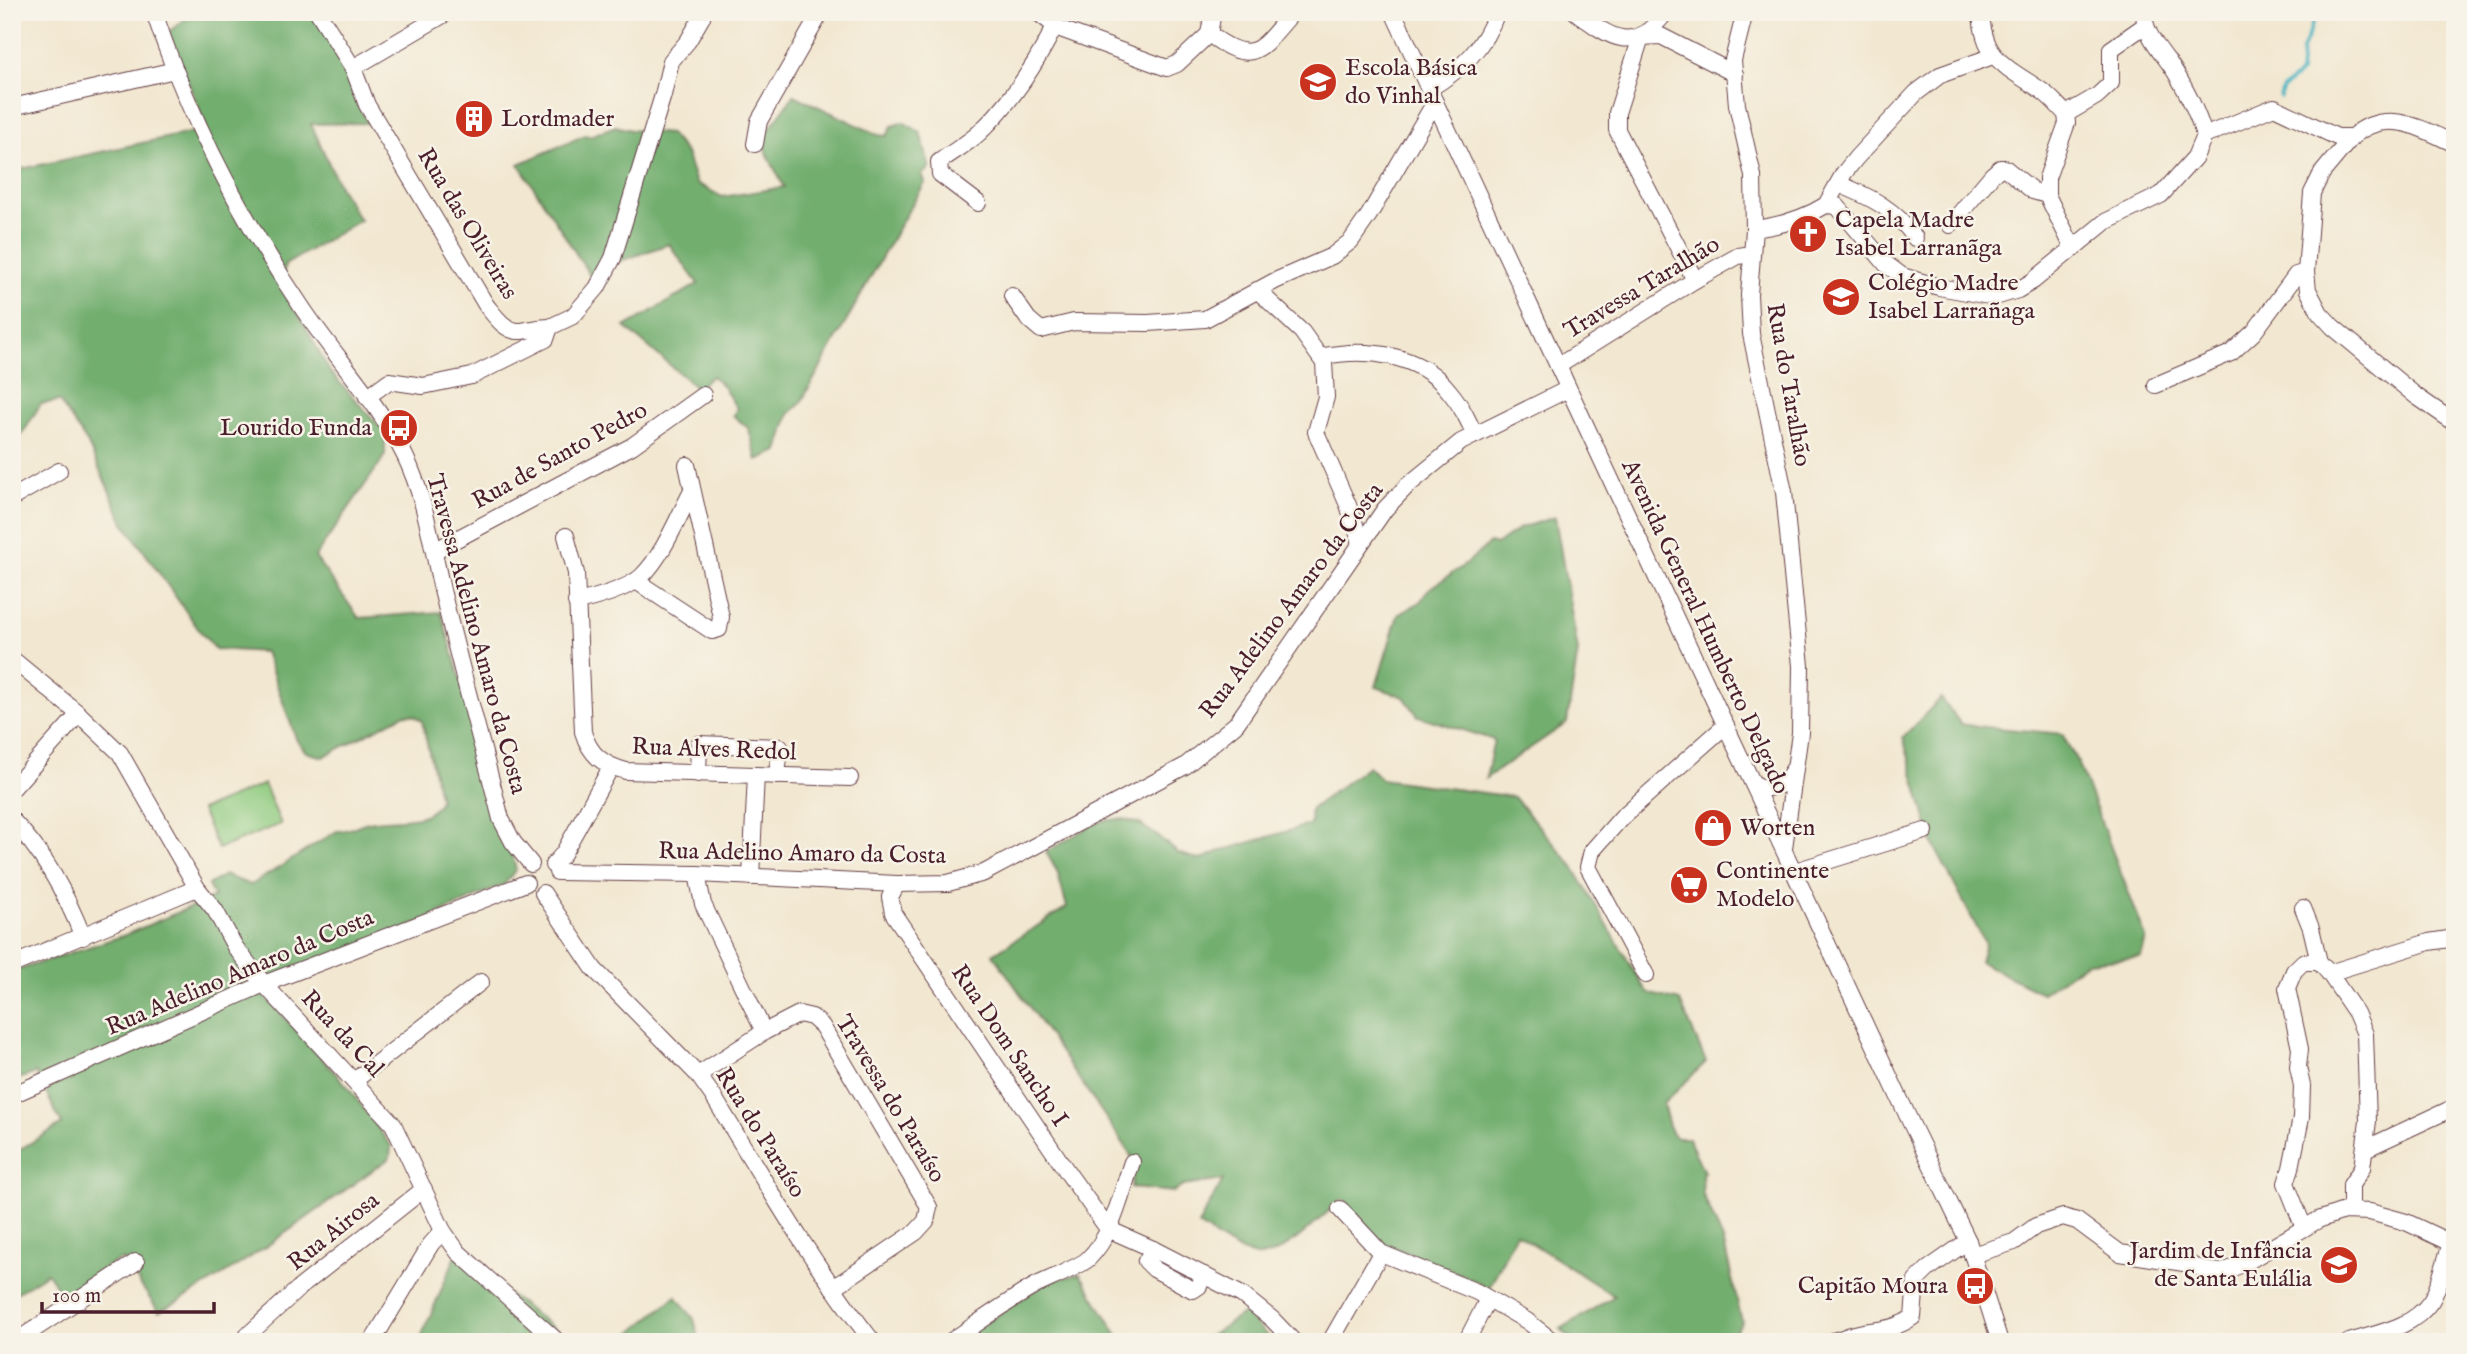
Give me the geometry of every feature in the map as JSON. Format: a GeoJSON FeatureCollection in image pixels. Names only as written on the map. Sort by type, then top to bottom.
{"type":"FeatureCollection","features":[{"type":"Feature","properties":{"kind":"street","name":"Travessa Adelino Amaro da Costa"},"geometry":{"type":"LineString","coordinates":[[154,12],[175,70],[215,160],[303,309],[384,420],[405,456],[424,510],[501,819],[513,842],[531,864]]}},
{"type":"Feature","properties":{"kind":"street","name":"Rua das Oliveiras"},"geometry":{"type":"LineString","coordinates":[[318,12],[353,68],[367,104],[467,275],[493,314],[500,323],[519,331],[550,327]]}},
{"type":"Feature","properties":{"kind":"street"},"geometry":{"type":"LineString","coordinates":[[353,68],[448,12]]}},
{"type":"Feature","properties":{"kind":"street"},"geometry":{"type":"LineString","coordinates":[[367,397],[389,381],[423,386],[472,376],[546,339],[550,327],[573,316],[597,288],[613,258],[671,61],[688,41],[702,18],[702,12]]}},
{"type":"Feature","properties":{"kind":"street"},"geometry":{"type":"LineString","coordinates":[[755,144],[759,121],[821,12]]}},
{"type":"Feature","properties":{"kind":"street"},"geometry":{"type":"LineString","coordinates":[[1037,12],[1055,26],[1167,68],[1177,64],[1209,34],[1213,12]]}},
{"type":"Feature","properties":{"kind":"street"},"geometry":{"type":"LineString","coordinates":[[1209,34],[1221,43],[1244,53],[1252,53],[1260,49],[1293,12]]}},
{"type":"Feature","properties":{"kind":"street","name":"Avenida General Humberto Delgado"},"geometry":{"type":"LineString","coordinates":[[1393,12],[1970,1248],[2000,1342]]}},
{"type":"Feature","properties":{"kind":"street"},"geometry":{"type":"LineString","coordinates":[[1012,296],[1028,319],[1041,330],[1074,322],[1147,323],[1205,319],[1257,290],[1332,256],[1351,241],[1369,215],[1432,95],[1489,36],[1497,12]]}},
{"type":"Feature","properties":{"kind":"street"},"geometry":{"type":"LineString","coordinates":[[1576,12],[1604,33],[1628,40],[1661,36],[1735,74]]}},
{"type":"Feature","properties":{"kind":"street"},"geometry":{"type":"LineString","coordinates":[[1666,12],[1641,37],[1617,113],[1617,130],[1695,279]]}},
{"type":"Feature","properties":{"kind":"street","name":"Rua do Taralhão"},"geometry":{"type":"LineString","coordinates":[[1745,12],[1734,60],[1737,105],[1753,176],[1754,229],[1749,295],[1751,334],[1784,492],[1801,666],[1800,733],[1784,848]]}},
{"type":"Feature","properties":{"kind":"street"},"geometry":{"type":"LineString","coordinates":[[1981,12],[1993,56],[2045,93],[2066,114],[2067,123],[2047,178],[2047,195],[2073,248]]}},
{"type":"Feature","properties":{"kind":"street"},"geometry":{"type":"LineString","coordinates":[[1826,205],[1837,206],[1843,210],[1886,264],[1902,276],[1938,288],[1995,297],[2018,290],[2033,281],[2105,222],[2161,195],[2195,157],[2204,136],[2200,118],[2144,19],[2111,49],[2111,83],[2097,96],[2066,114]]}},
{"type":"Feature","properties":{"kind":"street"},"geometry":{"type":"LineString","coordinates":[[978,203],[940,174],[939,162],[977,134],[1011,99],[1037,61],[1055,26]]}},
{"type":"Feature","properties":{"kind":"street"},"geometry":{"type":"LineString","coordinates":[[1754,229],[1770,227],[1826,205],[1856,158],[1916,93],[1940,75],[1993,56]]}},
{"type":"Feature","properties":{"kind":"street"},"geometry":{"type":"LineString","coordinates":[[12,107],[175,70]]}},
{"type":"Feature","properties":{"kind":"street"},"geometry":{"type":"LineString","coordinates":[[2204,136],[2274,107],[2337,137],[2352,137]]}},
{"type":"Feature","properties":{"kind":"street"},"geometry":{"type":"LineString","coordinates":[[2455,145],[2427,131],[2402,123],[2380,121],[2363,127],[2322,173],[2312,193],[2306,272],[2308,290],[2313,301],[2333,327],[2416,396],[2455,423]]}},
{"type":"Feature","properties":{"kind":"street"},"geometry":{"type":"LineString","coordinates":[[1950,225],[2000,168],[2005,168],[2033,191],[2047,195]]}},
{"type":"Feature","properties":{"kind":"street"},"geometry":{"type":"LineString","coordinates":[[1839,184],[1875,199],[1907,226],[1915,238]]}},
{"type":"Feature","properties":{"kind":"street","name":"Travessa Taralhão"},"geometry":{"type":"LineString","coordinates":[[1558,366],[1695,279],[1738,256],[1751,254]]}},
{"type":"Feature","properties":{"kind":"street"},"geometry":{"type":"LineString","coordinates":[[2156,385],[2231,353],[2254,332],[2296,275],[2306,272]]}},
{"type":"Feature","properties":{"kind":"street"},"geometry":{"type":"LineString","coordinates":[[1257,290],[1302,332],[1324,363],[1326,397],[1315,432],[1348,505],[1361,542]]}},
{"type":"Feature","properties":{"kind":"street"},"geometry":{"type":"LineString","coordinates":[[1320,357],[1345,351],[1380,353],[1428,370],[1450,391],[1475,435]]}},
{"type":"Feature","properties":{"kind":"street","name":"Rua Adelino Amaro da Costa"},"geometry":{"type":"LineString","coordinates":[[555,869],[897,884],[948,883],[984,873],[1129,797],[1200,755],[1236,724],[1361,542],[1385,509],[1407,486],[1442,456],[1475,435],[1568,388]]}},
{"type":"Feature","properties":{"kind":"street","name":"Rua de Santo Pedro"},"geometry":{"type":"LineString","coordinates":[[434,551],[632,446],[704,394]]}},
{"type":"Feature","properties":{"kind":"street"},"geometry":{"type":"LineString","coordinates":[[636,581],[712,631],[719,629],[722,617],[687,465]]}},
{"type":"Feature","properties":{"kind":"street"},"geometry":{"type":"LineString","coordinates":[[12,498],[59,471]]}},
{"type":"Feature","properties":{"kind":"street"},"geometry":{"type":"LineString","coordinates":[[576,602],[636,581],[654,562],[692,491]]}},
{"type":"Feature","properties":{"kind":"street","name":"Rua Alves Redol"},"geometry":{"type":"LineString","coordinates":[[566,536],[576,573],[583,732],[591,751],[599,760],[626,771],[850,778]]}},
{"type":"Feature","properties":{"kind":"street","name":"Rua da Cal"},"geometry":{"type":"LineString","coordinates":[[12,659],[79,714],[120,754],[197,888],[215,910],[235,947],[264,985],[393,1124],[443,1231],[458,1252],[558,1342]]}},
{"type":"Feature","properties":{"kind":"street"},"geometry":{"type":"LineString","coordinates":[[12,789],[79,714]]}},
{"type":"Feature","properties":{"kind":"street"},"geometry":{"type":"LineString","coordinates":[[1646,975],[1588,867],[1592,851],[1622,817],[1726,725]]}},
{"type":"Feature","properties":{"kind":"street"},"geometry":{"type":"LineString","coordinates":[[698,774],[699,744],[713,744],[780,747],[777,776]]}},
{"type":"Feature","properties":{"kind":"street"},"geometry":{"type":"LineString","coordinates":[[555,869],[540,860],[531,864],[525,875],[526,883],[534,891],[543,893],[555,885],[555,869],[611,767]]}},
{"type":"Feature","properties":{"kind":"street"},"geometry":{"type":"LineString","coordinates":[[1753,783],[1764,789],[1784,784],[1794,768]]}},
{"type":"Feature","properties":{"kind":"street"},"geometry":{"type":"LineString","coordinates":[[751,877],[756,775]]}},
{"type":"Feature","properties":{"kind":"street"},"geometry":{"type":"LineString","coordinates":[[12,820],[33,842],[68,901],[83,937]]}},
{"type":"Feature","properties":{"kind":"street"},"geometry":{"type":"LineString","coordinates":[[1795,872],[1925,831]]}},
{"type":"Feature","properties":{"kind":"street"},"geometry":{"type":"LineString","coordinates":[[697,874],[703,904],[764,1032]]}},
{"type":"Feature","properties":{"kind":"street","name":"Rua Adelino Amaro da Costa"},"geometry":{"type":"LineString","coordinates":[[12,1095],[264,985],[526,883]]}},
{"type":"Feature","properties":{"kind":"street","name":"Rua Dom Sancho I"},"geometry":{"type":"LineString","coordinates":[[897,884],[890,897],[893,913],[1108,1229]]}},
{"type":"Feature","properties":{"kind":"street"},"geometry":{"type":"LineString","coordinates":[[12,965],[197,888]]}},
{"type":"Feature","properties":{"kind":"street","name":"Rua do Paraíso"},"geometry":{"type":"LineString","coordinates":[[543,893],[594,969],[698,1075],[793,1230],[873,1342]]}},
{"type":"Feature","properties":{"kind":"street"},"geometry":{"type":"LineString","coordinates":[[2302,908],[2324,968],[2356,1013],[2365,1034],[2368,1121],[2362,1168],[2351,1185],[2351,1211]]}},
{"type":"Feature","properties":{"kind":"street"},"geometry":{"type":"LineString","coordinates":[[2304,1228],[2286,1183],[2301,1118],[2302,1086],[2298,1067],[2300,1049],[2287,988],[2294,971],[2303,962],[2324,968],[2455,938]]}},
{"type":"Feature","properties":{"kind":"street"},"geometry":{"type":"LineString","coordinates":[[354,1081],[481,982]]}},
{"type":"Feature","properties":{"kind":"street","name":"Travessa do Paraíso"},"geometry":{"type":"LineString","coordinates":[[698,1075],[764,1032],[799,1014],[812,1017],[822,1026],[929,1207],[926,1221],[916,1232],[832,1288]]}},
{"type":"Feature","properties":{"kind":"street"},"geometry":{"type":"LineString","coordinates":[[2365,1149],[2455,1107]]}},
{"type":"Feature","properties":{"kind":"street"},"geometry":{"type":"LineString","coordinates":[[950,1342],[1017,1296],[1087,1261],[1108,1229],[1132,1162]]}},
{"type":"Feature","properties":{"kind":"street","name":"Rua Airosa"},"geometry":{"type":"LineString","coordinates":[[244,1342],[248,1335],[298,1289],[424,1189]]}},
{"type":"Feature","properties":{"kind":"street"},"geometry":{"type":"LineString","coordinates":[[1340,1209],[1381,1253],[1477,1292],[1527,1321],[1554,1342]]}},
{"type":"Feature","properties":{"kind":"street"},"geometry":{"type":"LineString","coordinates":[[1830,1342],[1864,1332],[1883,1331],[1913,1317],[1916,1281],[1927,1269],[1970,1248],[2014,1242],[2036,1226],[2063,1217],[2077,1221],[2120,1253],[2223,1272],[2245,1264],[2318,1220],[2344,1211],[2370,1212],[2406,1222],[2453,1244],[2432,1300],[2415,1318],[2392,1329],[2349,1342]]}},
{"type":"Feature","properties":{"kind":"street"},"geometry":{"type":"LineString","coordinates":[[1108,1229],[1153,1249],[1146,1261],[1154,1269],[1193,1290],[1199,1286],[1204,1275],[1242,1295],[1272,1319],[1294,1342]]}},
{"type":"Feature","properties":{"kind":"street"},"geometry":{"type":"LineString","coordinates":[[372,1342],[431,1244],[443,1231]]}},
{"type":"Feature","properties":{"kind":"street"},"geometry":{"type":"LineString","coordinates":[[1331,1342],[1381,1253]]}},
{"type":"Feature","properties":{"kind":"street"},"geometry":{"type":"LineString","coordinates":[[15,1342],[136,1262]]}},
{"type":"Feature","properties":{"kind":"street"},"geometry":{"type":"LineString","coordinates":[[1466,1342],[1488,1299]]}},
{"type":"Feature","properties":{"kind":"green space"},"geometry":{"type":"Polygon","coordinates":[[[188,12],[313,12],[335,51],[354,90],[351,92],[368,123],[311,124],[340,188],[360,220],[285,265],[282,284],[330,372],[385,432],[385,456],[315,557],[359,618],[441,612],[516,869],[505,884],[262,993],[347,1086],[391,1146],[390,1158],[248,1258],[159,1312],[123,1259],[62,1296],[47,1273],[12,1296],[12,1154],[62,1124],[36,1073],[12,1081],[12,972],[125,935],[214,897],[208,885],[224,875],[251,885],[337,831],[378,820],[419,817],[428,814],[440,800],[422,721],[414,715],[405,714],[323,757],[306,752],[297,741],[265,652],[215,649],[199,630],[124,523],[88,444],[59,401],[41,404],[12,447],[12,171],[193,132],[206,126],[168,32],[188,17],[188,12]]]}},
{"type":"Feature","properties":{"kind":"green space"},"geometry":{"type":"Polygon","coordinates":[[[794,95],[878,135],[887,136],[892,126],[903,122],[920,132],[930,168],[922,174],[925,183],[800,404],[789,414],[778,451],[757,460],[749,429],[733,415],[737,409],[722,385],[712,376],[697,388],[625,327],[698,284],[669,244],[600,268],[591,277],[519,164],[585,135],[590,136],[615,126],[670,134],[686,153],[696,183],[722,197],[784,187],[766,152],[763,138],[794,95]]]}},
{"type":"Feature","properties":{"kind":"green space"},"geometry":{"type":"Polygon","coordinates":[[[1555,517],[1578,651],[1567,723],[1486,778],[1494,740],[1418,716],[1404,697],[1376,687],[1398,615],[1420,602],[1428,590],[1466,564],[1490,543],[1496,545],[1520,528],[1555,517]]]}},
{"type":"Feature","properties":{"kind":"green space"},"geometry":{"type":"Polygon","coordinates":[[[1941,698],[1961,724],[2062,734],[2079,765],[2146,938],[2141,957],[2087,962],[2042,993],[1980,962],[1985,943],[1933,844],[1903,737],[1941,698]]]}},
{"type":"Feature","properties":{"kind":"green space"},"geometry":{"type":"Polygon","coordinates":[[[1368,766],[1381,779],[1514,797],[1572,865],[1647,993],[1680,1001],[1706,1062],[1663,1104],[1671,1133],[1676,1138],[1688,1138],[1704,1172],[1703,1195],[1723,1240],[1742,1322],[1727,1342],[1574,1342],[1561,1329],[1614,1296],[1516,1233],[1489,1289],[1458,1273],[1377,1241],[1342,1199],[1289,1244],[1266,1256],[1256,1256],[1234,1248],[1198,1225],[1223,1180],[1183,1186],[1174,1192],[1131,1188],[1135,1164],[1128,1150],[993,954],[1067,907],[1057,871],[1046,852],[1094,824],[1105,820],[1124,819],[1140,824],[1178,853],[1200,860],[1311,824],[1310,810],[1368,766]]]}},
{"type":"Feature","properties":{"kind":"green space"},"geometry":{"type":"Polygon","coordinates":[[[264,784],[281,824],[218,849],[201,810],[264,784]]]}},
{"type":"Feature","properties":{"kind":"green space"},"geometry":{"type":"Polygon","coordinates":[[[456,1255],[572,1342],[419,1342],[456,1255]]]}},
{"type":"Feature","properties":{"kind":"green space"},"geometry":{"type":"Polygon","coordinates":[[[1080,1274],[1122,1342],[957,1342],[1049,1281],[1080,1274]]]}},
{"type":"Feature","properties":{"kind":"green space"},"geometry":{"type":"Polygon","coordinates":[[[676,1296],[694,1319],[700,1342],[620,1342],[676,1296]]]}},
{"type":"Feature","properties":{"kind":"green space"},"geometry":{"type":"Polygon","coordinates":[[[1244,1313],[1274,1342],[1201,1342],[1244,1313]]]}},
{"type":"Feature","properties":{"kind":"waterway"},"geometry":{"type":"LineString","coordinates":[[2280,97],[2283,88],[2300,74],[2302,50],[2317,12]]}},
{"type":"Feature","properties":{"kind":"place","name":"Escola Básica do Vinhal"},"geometry":{"type":"Point","coordinates":[1318,82]}},
{"type":"Feature","properties":{"kind":"place","name":"Lordmader"},"geometry":{"type":"Point","coordinates":[474,119]}},
{"type":"Feature","properties":{"kind":"place","name":"Capela Madre Isabel Larranãga"},"geometry":{"type":"Point","coordinates":[1808,234]}},
{"type":"Feature","properties":{"kind":"place","name":"Colégio Madre Isabel Larrañaga"},"geometry":{"type":"Point","coordinates":[1841,297]}},
{"type":"Feature","properties":{"kind":"place","name":"Lourido Funda"},"geometry":{"type":"Point","coordinates":[399,428]}},
{"type":"Feature","properties":{"kind":"place","name":"Worten"},"geometry":{"type":"Point","coordinates":[1713,828]}},
{"type":"Feature","properties":{"kind":"place","name":"Continente Modelo"},"geometry":{"type":"Point","coordinates":[1689,885]}},
{"type":"Feature","properties":{"kind":"place","name":"Jardim de Infância de Santa Eulália"},"geometry":{"type":"Point","coordinates":[2339,1265]}},
{"type":"Feature","properties":{"kind":"place","name":"Capitão Moura"},"geometry":{"type":"Point","coordinates":[1975,1286]}}]}
